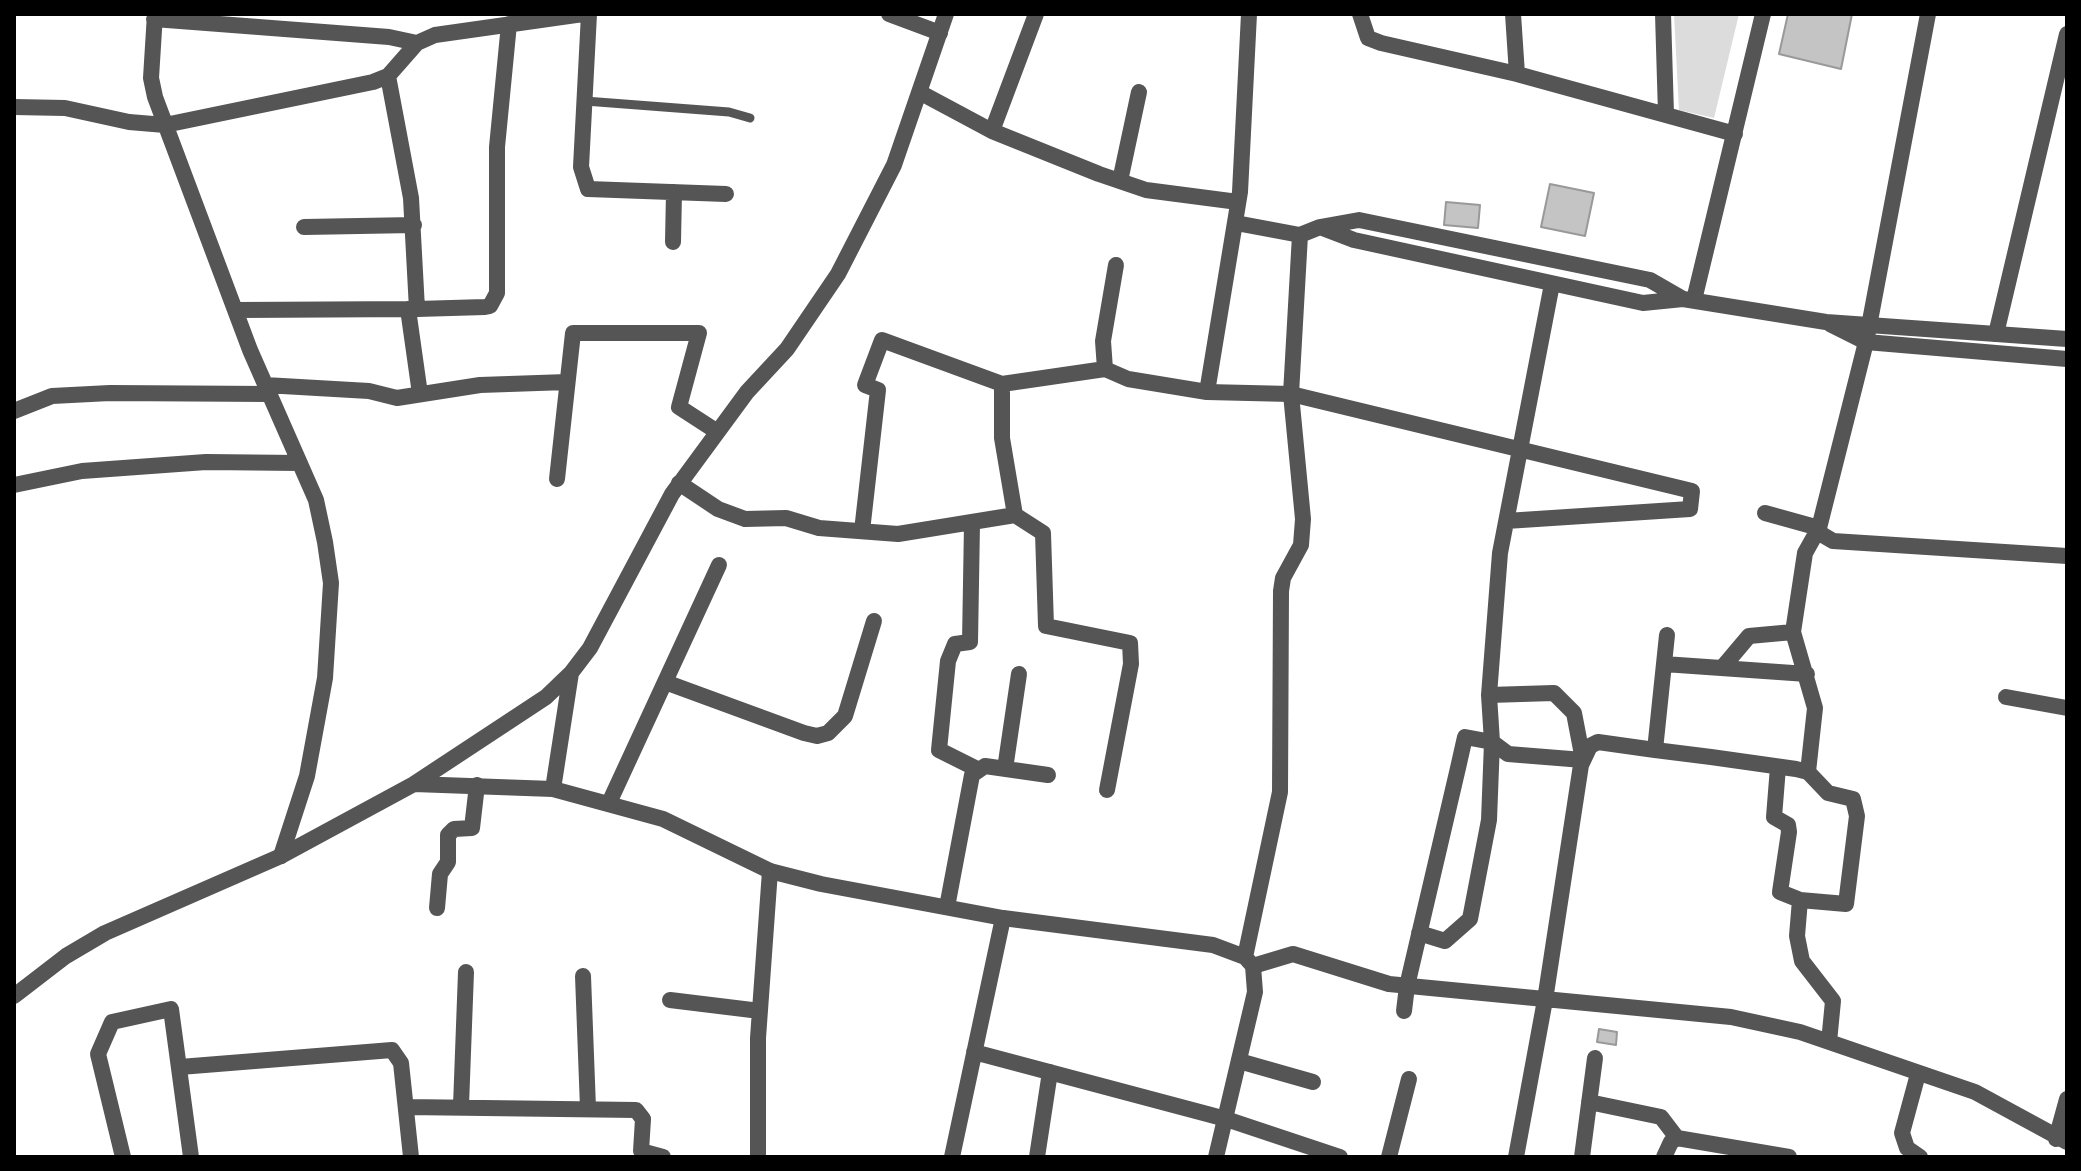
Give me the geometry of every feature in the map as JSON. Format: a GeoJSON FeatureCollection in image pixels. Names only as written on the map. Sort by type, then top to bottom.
{"type":"FeatureCollection","features":[{"type":"Feature","properties":{"kind":"street"},"geometry":{"type":"LineString","coordinates":[[14,107],[65,108],[129,122],[165,125],[361,85],[388,76],[417,43],[473,21],[509,24],[583,14]]}},
{"type":"Feature","properties":{"kind":"street"},"geometry":{"type":"LineString","coordinates":[[589,14],[581,167],[588,189],[726,194]]}},
{"type":"Feature","properties":{"kind":"street"},"geometry":{"type":"LineString","coordinates":[[889,14],[940,33]]}},
{"type":"Feature","properties":{"kind":"street"},"geometry":{"type":"LineString","coordinates":[[14,996],[66,956],[105,933],[281,856],[414,784],[546,697],[571,673],[590,648],[644,542],[679,483],[716,431],[787,349],[838,274],[894,165],[946,14]]}},
{"type":"Feature","properties":{"kind":"street"},"geometry":{"type":"LineString","coordinates":[[992,131],[1036,14]]}},
{"type":"Feature","properties":{"kind":"street"},"geometry":{"type":"LineString","coordinates":[[1207,392],[1236,223],[1249,14]]}},
{"type":"Feature","properties":{"kind":"street"},"geometry":{"type":"LineString","coordinates":[[1360,14],[1361,28],[1368,38],[1517,74],[1735,134]]}},
{"type":"Feature","properties":{"kind":"street"},"geometry":{"type":"LineString","coordinates":[[1513,14],[1517,74]]}},
{"type":"Feature","properties":{"kind":"street"},"geometry":{"type":"LineString","coordinates":[[1663,14],[1666,114]]}},
{"type":"Feature","properties":{"kind":"street"},"geometry":{"type":"LineString","coordinates":[[1688,300],[1735,134],[1763,14]]}},
{"type":"Feature","properties":{"kind":"street"},"geometry":{"type":"LineString","coordinates":[[1808,772],[1815,708],[1793,632],[1805,553],[1819,528],[1866,342],[1928,14]]}},
{"type":"Feature","properties":{"kind":"street"},"geometry":{"type":"LineString","coordinates":[[281,856],[307,776],[331,631],[331,583],[325,542],[316,500],[267,390],[165,125],[151,78],[155,16],[389,37],[417,43]]}},
{"type":"Feature","properties":{"kind":"street"},"geometry":{"type":"LineString","coordinates":[[237,310],[490,306],[497,293],[497,147],[509,24]]}},
{"type":"Feature","properties":{"kind":"street"},"geometry":{"type":"LineString","coordinates":[[1996,334],[2067,34]]}},
{"type":"Feature","properties":{"kind":"street"},"geometry":{"type":"LineString","coordinates":[[388,76],[406,162],[414,225],[412,309],[420,394]]}},
{"type":"Feature","properties":{"kind":"street"},"geometry":{"type":"LineString","coordinates":[[1120,181],[1139,92]]}},
{"type":"Feature","properties":{"kind":"street"},"geometry":{"type":"LineString","coordinates":[[921,93],[992,131],[1146,190],[1238,202]]}},
{"type":"Feature","properties":{"kind":"street"},"geometry":{"type":"LineString","coordinates":[[673,242],[674,192]]}},
{"type":"Feature","properties":{"kind":"street"},"geometry":{"type":"LineString","coordinates":[[1236,223],[1300,235],[1320,227],[1359,220],[1650,280],[1688,300]]}},
{"type":"Feature","properties":{"kind":"street"},"geometry":{"type":"LineString","coordinates":[[304,227],[414,225]]}},
{"type":"Feature","properties":{"kind":"street"},"geometry":{"type":"LineString","coordinates":[[1320,227],[1354,240],[1643,303],[1688,300],[1826,322],[1868,322],[2067,339]]}},
{"type":"Feature","properties":{"kind":"street"},"geometry":{"type":"LineString","coordinates":[[1216,1157],[1255,992],[1249,961],[1280,792],[1281,591],[1283,578],[1301,545],[1303,519],[1291,394],[1300,235]]}},
{"type":"Feature","properties":{"kind":"street"},"geometry":{"type":"LineString","coordinates":[[1105,369],[1103,341],[1116,265]]}},
{"type":"Feature","properties":{"kind":"street"},"geometry":{"type":"LineString","coordinates":[[1419,933],[1445,941],[1470,919],[1489,820],[1492,742],[1489,695],[1494,608],[1519,447],[1552,284]]}},
{"type":"Feature","properties":{"kind":"street"},"geometry":{"type":"LineString","coordinates":[[1826,322],[1866,342],[2067,359]]}},
{"type":"Feature","properties":{"kind":"street"},"geometry":{"type":"LineString","coordinates":[[557,479],[573,333],[699,333],[679,407],[716,431]]}},
{"type":"Feature","properties":{"kind":"street"},"geometry":{"type":"LineString","coordinates":[[862,531],[878,390],[865,385],[882,340],[1002,384],[1105,369],[1128,379],[1207,392],[1291,394],[1692,491],[1690,509],[1506,521]]}},
{"type":"Feature","properties":{"kind":"street"},"geometry":{"type":"LineString","coordinates":[[14,411],[52,396],[267,390],[369,391],[397,398],[480,385],[567,382]]}},
{"type":"Feature","properties":{"kind":"street"},"geometry":{"type":"LineString","coordinates":[[1002,384],[1002,438],[1015,515]]}},
{"type":"Feature","properties":{"kind":"street"},"geometry":{"type":"LineString","coordinates":[[14,485],[82,471],[206,462],[299,463]]}},
{"type":"Feature","properties":{"kind":"street"},"geometry":{"type":"LineString","coordinates":[[679,483],[718,509],[745,519],[786,518],[819,528],[898,534],[1015,515],[1043,533],[1046,626],[1130,643],[1131,664],[1107,790]]}},
{"type":"Feature","properties":{"kind":"street"},"geometry":{"type":"LineString","coordinates":[[1765,513],[1819,528]]}},
{"type":"Feature","properties":{"kind":"street"},"geometry":{"type":"LineString","coordinates":[[972,524],[970,642],[955,644],[948,661],[939,750],[977,769]]}},
{"type":"Feature","properties":{"kind":"street"},"geometry":{"type":"LineString","coordinates":[[1819,528],[1821,534],[1833,541],[2067,556]]}},
{"type":"Feature","properties":{"kind":"street"},"geometry":{"type":"LineString","coordinates":[[609,803],[719,565]]}},
{"type":"Feature","properties":{"kind":"street"},"geometry":{"type":"LineString","coordinates":[[665,682],[804,733],[828,733],[845,716],[874,621]]}},
{"type":"Feature","properties":{"kind":"street"},"geometry":{"type":"LineString","coordinates":[[1722,668],[1749,636],[1793,632]]}},
{"type":"Feature","properties":{"kind":"street"},"geometry":{"type":"LineString","coordinates":[[1655,750],[1667,635]]}},
{"type":"Feature","properties":{"kind":"street"},"geometry":{"type":"LineString","coordinates":[[1664,664],[1807,674]]}},
{"type":"Feature","properties":{"kind":"street"},"geometry":{"type":"LineString","coordinates":[[553,789],[571,673]]}},
{"type":"Feature","properties":{"kind":"street"},"geometry":{"type":"LineString","coordinates":[[1005,769],[1019,674]]}},
{"type":"Feature","properties":{"kind":"street"},"geometry":{"type":"LineString","coordinates":[[1489,695],[1554,693],[1574,713],[1583,760]]}},
{"type":"Feature","properties":{"kind":"street"},"geometry":{"type":"LineString","coordinates":[[2006,697],[2067,708]]}},
{"type":"Feature","properties":{"kind":"street"},"geometry":{"type":"LineString","coordinates":[[1404,1011],[1407,986],[1465,737],[1492,742],[1508,754],[1583,760]]}},
{"type":"Feature","properties":{"kind":"street"},"geometry":{"type":"LineString","coordinates":[[1516,1157],[1545,1000],[1583,760],[1590,746],[1598,742],[1778,767],[1808,772],[1828,793],[1853,799],[1857,816],[1846,904],[1800,900],[1780,892],[1789,832],[1788,825],[1774,817],[1778,767]]}},
{"type":"Feature","properties":{"kind":"street"},"geometry":{"type":"LineString","coordinates":[[947,907],[968,784],[977,769],[985,766],[1048,775]]}},
{"type":"Feature","properties":{"kind":"street"},"geometry":{"type":"LineString","coordinates":[[414,784],[553,789],[663,819],[770,871],[821,884],[1003,918],[1213,945],[1249,961],[1293,954],[1363,978],[1407,986],[1731,1017],[1800,1032],[1975,1092],[2062,1141],[2067,1099]]}},
{"type":"Feature","properties":{"kind":"street"},"geometry":{"type":"LineString","coordinates":[[437,908],[440,874],[448,862],[448,835],[454,829],[472,828],[477,785]]}},
{"type":"Feature","properties":{"kind":"street"},"geometry":{"type":"LineString","coordinates":[[758,1157],[760,1011],[770,871]]}},
{"type":"Feature","properties":{"kind":"street"},"geometry":{"type":"LineString","coordinates":[[1800,900],[1797,936],[1802,961],[1833,1001],[1829,1042]]}},
{"type":"Feature","properties":{"kind":"street"},"geometry":{"type":"LineString","coordinates":[[952,1157],[1003,918]]}},
{"type":"Feature","properties":{"kind":"street"},"geometry":{"type":"LineString","coordinates":[[461,1106],[466,972]]}},
{"type":"Feature","properties":{"kind":"street"},"geometry":{"type":"LineString","coordinates":[[583,976],[588,1108]]}},
{"type":"Feature","properties":{"kind":"street"},"geometry":{"type":"LineString","coordinates":[[670,1000],[760,1011]]}},
{"type":"Feature","properties":{"kind":"street"},"geometry":{"type":"LineString","coordinates":[[123,1157],[98,1054],[112,1022],[171,1009],[191,1157]]}},
{"type":"Feature","properties":{"kind":"street"},"geometry":{"type":"LineString","coordinates":[[180,1067],[384,1048],[398,1055],[411,1157]]}},
{"type":"Feature","properties":{"kind":"street"},"geometry":{"type":"LineString","coordinates":[[974,1052],[1226,1119],[1340,1157]]}},
{"type":"Feature","properties":{"kind":"street"},"geometry":{"type":"LineString","coordinates":[[1582,1157],[1595,1058]]}},
{"type":"Feature","properties":{"kind":"street"},"geometry":{"type":"LineString","coordinates":[[1239,1061],[1313,1082]]}},
{"type":"Feature","properties":{"kind":"street"},"geometry":{"type":"LineString","coordinates":[[1037,1157],[1050,1072]]}},
{"type":"Feature","properties":{"kind":"street"},"geometry":{"type":"LineString","coordinates":[[1918,1074],[1902,1133],[1907,1148],[1920,1157]]}},
{"type":"Feature","properties":{"kind":"street"},"geometry":{"type":"LineString","coordinates":[[1389,1157],[1409,1079]]}},
{"type":"Feature","properties":{"kind":"street"},"geometry":{"type":"LineString","coordinates":[[1589,1102],[1661,1117],[1677,1138],[1789,1157]]}},
{"type":"Feature","properties":{"kind":"street"},"geometry":{"type":"LineString","coordinates":[[407,1107],[636,1110],[643,1119],[641,1151],[663,1157]]}},
{"type":"Feature","properties":{"kind":"street"},"geometry":{"type":"LineString","coordinates":[[1664,1157],[1671,1142],[1677,1138]]}},
{"type":"Feature","properties":{"kind":"lane"},"geometry":{"type":"LineString","coordinates":[[585,101],[729,112],[750,118]]}},
{"type":"Feature","properties":{"kind":"shaded area"},"geometry":{"type":"Polygon","coordinates":[[[1674,14],[1739,14],[1714,118],[1679,110],[1674,14]]]}},
{"type":"Feature","properties":{"kind":"building"},"geometry":{"type":"Polygon","coordinates":[[[1788,14],[1852,14],[1841,69],[1779,54],[1788,14]]]}},
{"type":"Feature","properties":{"kind":"building"},"geometry":{"type":"Polygon","coordinates":[[[1550,184],[1594,193],[1585,236],[1541,227],[1550,184]]]}},
{"type":"Feature","properties":{"kind":"building"},"geometry":{"type":"Polygon","coordinates":[[[1446,202],[1480,205],[1478,228],[1444,225],[1446,202]]]}},
{"type":"Feature","properties":{"kind":"building"},"geometry":{"type":"Polygon","coordinates":[[[1599,1029],[1617,1032],[1616,1045],[1597,1042],[1599,1029]]]}}]}
